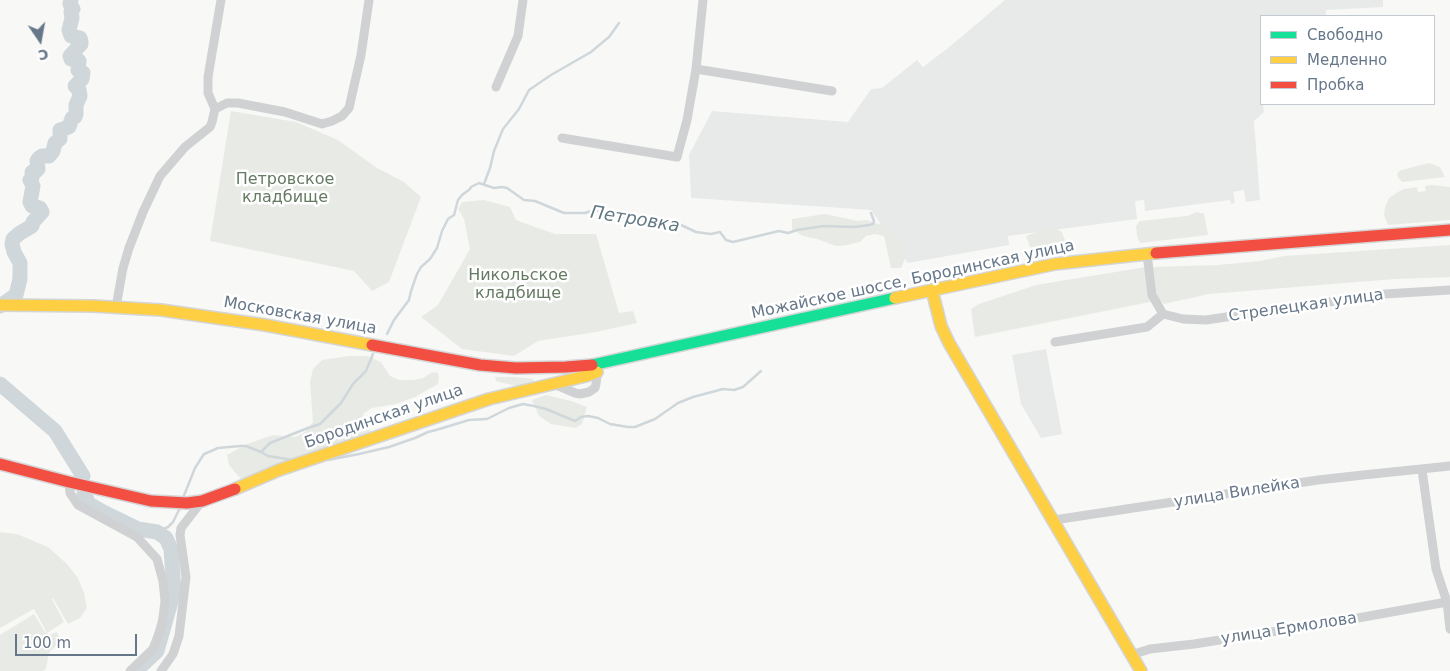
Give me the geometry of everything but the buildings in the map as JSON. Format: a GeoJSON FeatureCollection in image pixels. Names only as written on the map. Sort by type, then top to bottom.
{"type":"FeatureCollection","features":[{"type":"Feature","properties":{"kind":"main road","name":"Можайское шоссе, Бородинская улица"},"geometry":{"type":"LineString","coordinates":[[500,367],[597,367],[932,290],[1055,264],[1148,254],[1450,230]]}},
{"type":"Feature","properties":{"kind":"main road"},"geometry":{"type":"LineString","coordinates":[[932,290],[949,343],[1141,671]]}},
{"type":"Feature","properties":{"kind":"main road","name":"Московская улица"},"geometry":{"type":"LineString","coordinates":[[0,305],[116,307],[214,316],[450,360],[500,367]]}},
{"type":"Feature","properties":{"kind":"main road","name":"Бородинская улица"},"geometry":{"type":"LineString","coordinates":[[0,464],[79,485],[151,501],[180,503],[202,500],[220,495],[279,470],[489,399],[586,376],[597,367]]}},
{"type":"Feature","properties":{"kind":"street"},"geometry":{"type":"LineString","coordinates":[[116,307],[123,268],[129,248],[160,176],[197,136],[210,127],[212,122],[214,109],[208,93],[208,77],[221,0]]}},
{"type":"Feature","properties":{"kind":"street"},"geometry":{"type":"LineString","coordinates":[[214,109],[227,103],[238,103],[285,112],[322,124],[332,122],[342,116],[349,108],[361,55],[370,0]]}},
{"type":"Feature","properties":{"kind":"street"},"geometry":{"type":"LineString","coordinates":[[496,87],[518,36],[523,0]]}},
{"type":"Feature","properties":{"kind":"street"},"geometry":{"type":"LineString","coordinates":[[562,138],[678,157],[696,69],[703,0]]}},
{"type":"Feature","properties":{"kind":"street"},"geometry":{"type":"LineString","coordinates":[[696,69],[832,91]]}},
{"type":"Feature","properties":{"kind":"street"},"geometry":{"type":"LineString","coordinates":[[1055,342],[1146,326],[1163,314],[1152,295],[1148,254]]}},
{"type":"Feature","properties":{"kind":"street","name":"Стрелецкая улица"},"geometry":{"type":"LineString","coordinates":[[1163,314],[1183,319],[1206,320],[1385,294],[1450,290]]}},
{"type":"Feature","properties":{"kind":"street"},"geometry":{"type":"LineString","coordinates":[[554,384],[575,393],[586,393],[595,388],[597,367]]}},
{"type":"Feature","properties":{"kind":"street","name":"улица Вилейка"},"geometry":{"type":"LineString","coordinates":[[1054,520],[1318,480],[1450,466]]}},
{"type":"Feature","properties":{"kind":"street"},"geometry":{"type":"LineString","coordinates":[[1422,470],[1436,569],[1446,602],[1450,629]]}},
{"type":"Feature","properties":{"kind":"street"},"geometry":{"type":"LineString","coordinates":[[79,485],[70,493],[78,505],[137,537],[157,559],[163,581],[165,601],[162,626],[153,649],[130,671]]}},
{"type":"Feature","properties":{"kind":"street"},"geometry":{"type":"LineString","coordinates":[[161,671],[173,654],[179,636],[186,577],[180,535],[181,528],[202,500]]}},
{"type":"Feature","properties":{"kind":"street","name":"улица Ермолова"},"geometry":{"type":"LineString","coordinates":[[1131,655],[1150,649],[1320,625],[1446,602]]}},
{"type":"Feature","properties":{"kind":"shaded area"},"geometry":{"type":"Polygon","coordinates":[[[1005,0],[1383,0],[1383,7],[1326,10],[1326,15],[1260,15],[1260,105],[1263,105],[1264,112],[1254,121],[1260,200],[1246,202],[1244,190],[1233,192],[1235,203],[1231,204],[1230,200],[1145,211],[1144,200],[1135,201],[1137,219],[1008,236],[1009,245],[908,263],[871,210],[691,198],[689,155],[712,111],[848,122],[871,89],[882,88],[917,60],[923,67],[1005,0]]]}},
{"type":"Feature","properties":{"kind":"shaded area"},"geometry":{"type":"Polygon","coordinates":[[[1046,349],[1062,434],[1041,438],[1021,404],[1012,355],[1046,349]]]}},
{"type":"Feature","properties":{"kind":"green space","name":"Петровское кладбище"},"geometry":{"type":"Polygon","coordinates":[[[231,111],[296,122],[338,140],[377,168],[404,182],[421,197],[389,282],[372,291],[354,271],[210,241],[231,111]]]}},
{"type":"Feature","properties":{"kind":"green space"},"geometry":{"type":"Polygon","coordinates":[[[1429,163],[1440,167],[1445,177],[1402,182],[1397,176],[1398,172],[1402,170],[1429,163]]]}},
{"type":"Feature","properties":{"kind":"green space"},"geometry":{"type":"Polygon","coordinates":[[[1425,186],[1450,187],[1450,220],[1388,225],[1384,215],[1389,198],[1404,189],[1417,187],[1418,192],[1426,191],[1425,186]]]}},
{"type":"Feature","properties":{"kind":"green space","name":"Никольское кладбище"},"geometry":{"type":"Polygon","coordinates":[[[484,200],[510,207],[516,220],[555,234],[596,234],[619,313],[633,311],[637,323],[596,332],[538,341],[514,356],[462,349],[421,317],[438,305],[470,249],[464,219],[458,209],[462,202],[484,200]]]}},
{"type":"Feature","properties":{"kind":"green space"},"geometry":{"type":"Polygon","coordinates":[[[1197,212],[1204,214],[1208,235],[1140,243],[1136,226],[1140,221],[1187,216],[1197,212]]]}},
{"type":"Feature","properties":{"kind":"green space"},"geometry":{"type":"Polygon","coordinates":[[[825,214],[858,221],[866,220],[889,227],[898,237],[905,259],[901,268],[891,268],[884,236],[875,234],[866,236],[860,242],[836,246],[803,236],[792,229],[792,219],[825,214]]]}},
{"type":"Feature","properties":{"kind":"green space"},"geometry":{"type":"Polygon","coordinates":[[[1057,229],[1062,232],[1065,241],[1059,245],[1039,250],[1031,249],[1026,236],[1042,230],[1057,229]]]}},
{"type":"Feature","properties":{"kind":"green space"},"geometry":{"type":"Polygon","coordinates":[[[1450,245],[1450,277],[1395,279],[1209,294],[1164,304],[1157,298],[1153,267],[1218,265],[1260,261],[1284,256],[1450,245]]]}},
{"type":"Feature","properties":{"kind":"green space"},"geometry":{"type":"Polygon","coordinates":[[[1146,267],[1150,302],[975,337],[971,309],[979,304],[1036,285],[1146,267]]]}},
{"type":"Feature","properties":{"kind":"green space"},"geometry":{"type":"Polygon","coordinates":[[[349,356],[367,356],[381,362],[390,376],[399,380],[423,378],[437,372],[439,377],[438,384],[415,397],[396,404],[372,408],[364,413],[361,419],[361,426],[373,432],[367,436],[241,479],[229,465],[227,455],[247,444],[273,435],[295,437],[305,432],[313,422],[310,382],[313,369],[322,360],[349,356]]]}},
{"type":"Feature","properties":{"kind":"green space"},"geometry":{"type":"Polygon","coordinates":[[[495,377],[534,379],[533,383],[516,386],[496,381],[495,377]]]}},
{"type":"Feature","properties":{"kind":"green space"},"geometry":{"type":"Polygon","coordinates":[[[546,395],[587,407],[582,424],[575,428],[551,424],[539,416],[532,400],[546,395]]]}},
{"type":"Feature","properties":{"kind":"green space"},"geometry":{"type":"Polygon","coordinates":[[[0,532],[17,534],[48,547],[67,564],[78,578],[84,593],[87,608],[80,618],[68,624],[53,598],[64,622],[47,633],[34,609],[0,628],[0,532]]]}},
{"type":"Feature","properties":{"kind":"green space"},"geometry":{"type":"Polygon","coordinates":[[[34,614],[45,632],[50,635],[57,632],[60,641],[49,653],[46,669],[43,671],[0,671],[0,635],[34,614]]]}},
{"type":"Feature","properties":{"kind":"waterway"},"geometry":{"type":"LineString","coordinates":[[0,306],[16,295],[20,279],[20,263],[14,252],[13,239],[32,226],[33,222],[42,212],[40,208],[32,206],[30,202],[33,186],[30,180],[32,172],[38,169],[37,161],[39,158],[49,156],[53,151],[55,143],[60,139],[60,130],[69,127],[72,118],[76,114],[76,105],[80,96],[79,90],[75,86],[82,79],[83,73],[78,70],[79,61],[71,59],[70,56],[81,44],[80,38],[71,36],[69,30],[73,9],[70,4],[71,0]]}},
{"type":"Feature","properties":{"kind":"waterway"},"geometry":{"type":"LineString","coordinates":[[484,184],[503,129],[519,109],[529,90],[591,52],[609,37],[619,23]]}},
{"type":"Feature","properties":{"kind":"waterway","name":"Петровка"},"geometry":{"type":"LineString","coordinates":[[387,334],[394,320],[409,300],[421,267],[430,259],[437,248],[448,219],[454,215],[458,200],[471,187],[479,183],[494,188],[507,188],[524,200],[535,201],[564,213],[600,211],[650,223],[673,222],[696,232],[711,234],[720,232],[726,240],[733,242],[779,231],[788,233],[824,226],[855,227],[869,225],[873,224],[874,221],[871,213]]}},
{"type":"Feature","properties":{"kind":"waterway","name":"Петровка"},"geometry":{"type":"LineString","coordinates":[[183,498],[195,468],[204,454],[218,448],[240,446],[246,446],[261,452],[270,443],[320,424],[341,403],[353,384],[366,371],[373,354]]}},
{"type":"Feature","properties":{"kind":"waterway"},"geometry":{"type":"LineString","coordinates":[[328,460],[389,447],[428,432],[469,420],[487,419],[509,408],[523,404],[546,409],[575,421],[581,417],[588,416],[598,418],[610,424],[635,427],[655,419],[678,403],[693,397],[723,389],[734,390],[743,387],[761,371]]}},
{"type":"Feature","properties":{"kind":"waterway"},"geometry":{"type":"LineString","coordinates":[[0,384],[55,431],[83,476]]}},
{"type":"Feature","properties":{"kind":"waterway"},"geometry":{"type":"LineString","coordinates":[[261,452],[268,456],[293,460]]}},
{"type":"Feature","properties":{"kind":"waterway"},"geometry":{"type":"LineString","coordinates":[[84,494],[89,504],[103,512],[138,529],[157,532],[166,538],[171,549],[174,591],[157,651],[142,665]]}},
{"type":"Feature","properties":{"kind":"waterway","name":"Петровка"},"geometry":{"type":"LineString","coordinates":[[157,532],[168,527],[173,522],[180,508]]}},
{"type":"Feature","properties":{"kind":"traffic: fast"},"geometry":{"type":"LineString","coordinates":[[592,365],[895,298]]}},
{"type":"Feature","properties":{"kind":"traffic: slow"},"geometry":{"type":"LineString","coordinates":[[895,298],[1055,264],[1156,253]]}},
{"type":"Feature","properties":{"kind":"traffic: slow"},"geometry":{"type":"LineString","coordinates":[[932,290],[941,326],[949,343],[1141,671]]}},
{"type":"Feature","properties":{"kind":"traffic: slow"},"geometry":{"type":"LineString","coordinates":[[0,305],[93,306],[161,310],[265,325],[372,345]]}},
{"type":"Feature","properties":{"kind":"traffic: slow"},"geometry":{"type":"LineString","coordinates":[[235,489],[279,470],[489,399],[597,372]]}},
{"type":"Feature","properties":{"kind":"traffic: jam"},"geometry":{"type":"LineString","coordinates":[[1156,253],[1450,230]]}},
{"type":"Feature","properties":{"kind":"traffic: jam"},"geometry":{"type":"LineString","coordinates":[[372,345],[480,365],[516,368],[592,365]]}},
{"type":"Feature","properties":{"kind":"traffic: jam"},"geometry":{"type":"LineString","coordinates":[[0,464],[151,501],[187,503],[202,501],[235,489]]}}]}
